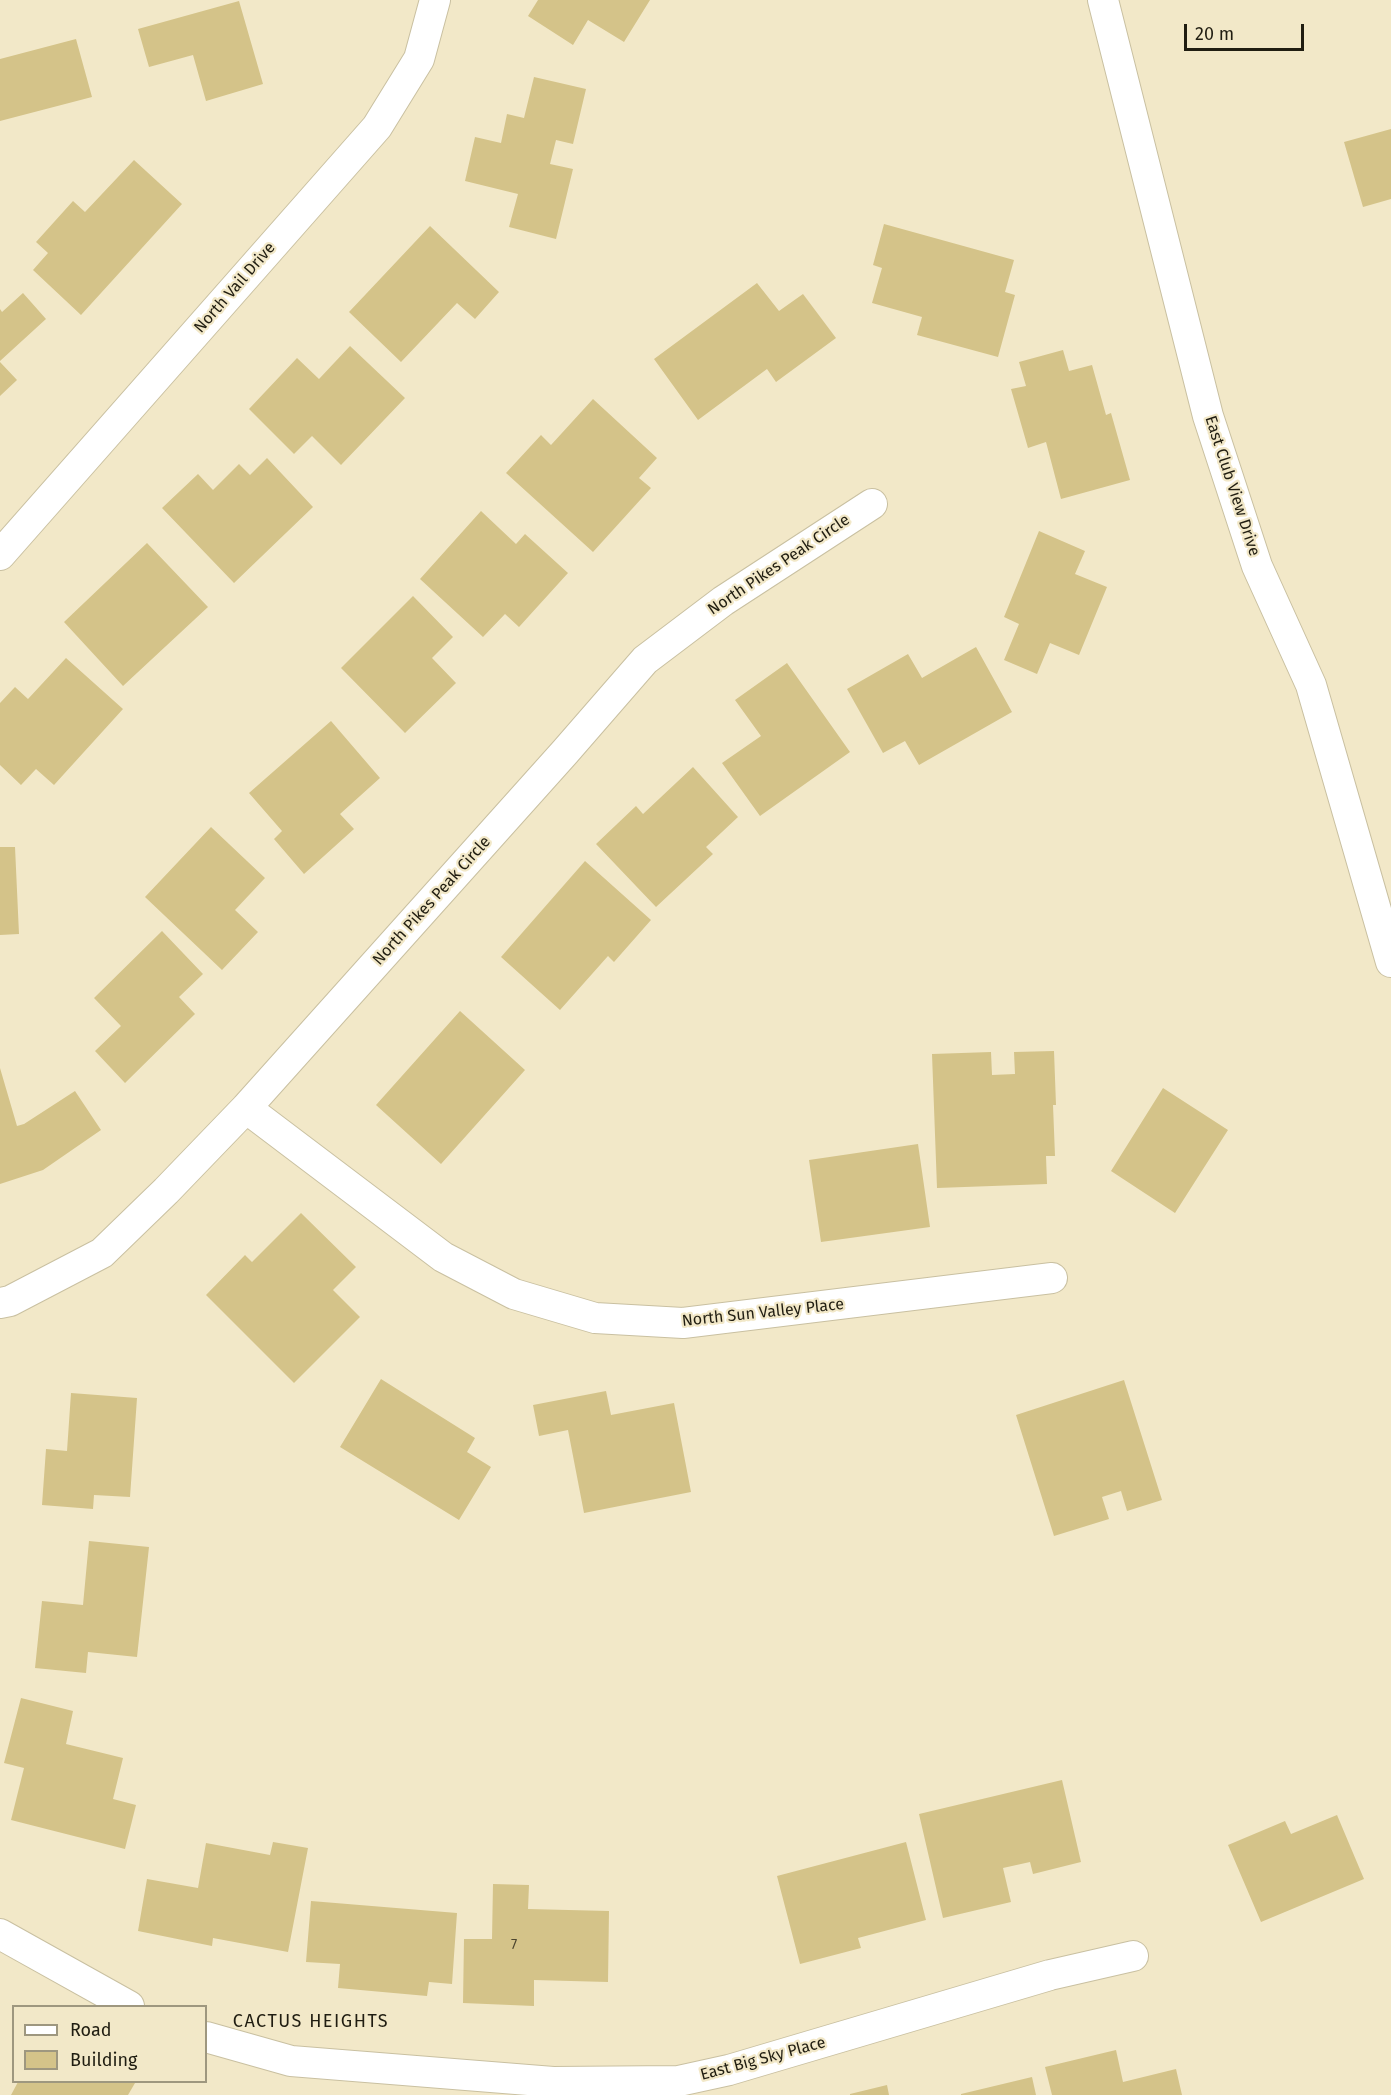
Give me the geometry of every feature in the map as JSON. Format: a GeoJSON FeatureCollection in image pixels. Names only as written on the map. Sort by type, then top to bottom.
{"type":"FeatureCollection","features":[{"type":"Feature","properties":{"kind":"street","name":"North Vail Drive"},"geometry":{"type":"LineString","coordinates":[[0,555],[377,127],[419,59],[435,0]]}},
{"type":"Feature","properties":{"kind":"street","name":"East Club View Drive"},"geometry":{"type":"LineString","coordinates":[[1103,0],[1208,416],[1257,566],[1311,685],[1391,962]]}},
{"type":"Feature","properties":{"kind":"street","name":"North Pikes Peak Circle"},"geometry":{"type":"LineString","coordinates":[[0,1303],[10,1301],[102,1253],[166,1191],[246,1108],[645,660],[723,601],[872,504]]}},
{"type":"Feature","properties":{"kind":"street","name":"North Sun Valley Place"},"geometry":{"type":"LineString","coordinates":[[246,1108],[443,1257],[514,1294],[595,1317],[683,1323],[1052,1278]]}},
{"type":"Feature","properties":{"kind":"street"},"geometry":{"type":"LineString","coordinates":[[0,1934],[125,2005]]}},
{"type":"Feature","properties":{"kind":"street","name":"East Big Sky Place"},"geometry":{"type":"LineString","coordinates":[[207,2037],[291,2061],[553,2082],[679,2081],[729,2070],[1050,1975],[1132,1956]]}},
{"type":"Feature","properties":{"kind":"building"},"geometry":{"type":"Polygon","coordinates":[[[538,0],[650,0],[624,42],[588,20],[573,45],[528,16],[538,0]]]}},
{"type":"Feature","properties":{"kind":"building"},"geometry":{"type":"Polygon","coordinates":[[[239,1],[263,84],[206,101],[193,55],[149,67],[138,29],[239,1]]]}},
{"type":"Feature","properties":{"kind":"building"},"geometry":{"type":"Polygon","coordinates":[[[76,39],[92,97],[0,121],[0,59],[76,39]]]}},
{"type":"Feature","properties":{"kind":"building"},"geometry":{"type":"Polygon","coordinates":[[[534,77],[586,89],[573,144],[556,140],[550,164],[573,169],[556,239],[509,227],[518,194],[465,181],[475,137],[501,143],[507,114],[524,118],[534,77]]]}},
{"type":"Feature","properties":{"kind":"building"},"geometry":{"type":"Polygon","coordinates":[[[1391,129],[1391,199],[1363,207],[1344,142],[1391,129]]]}},
{"type":"Feature","properties":{"kind":"building"},"geometry":{"type":"Polygon","coordinates":[[[134,160],[182,204],[81,315],[33,270],[48,253],[36,242],[73,201],[85,212],[134,160]]]}},
{"type":"Feature","properties":{"kind":"building"},"geometry":{"type":"Polygon","coordinates":[[[884,224],[1014,260],[1005,292],[1015,295],[998,357],[917,335],[922,317],[872,303],[882,268],[873,265],[884,224]]]}},
{"type":"Feature","properties":{"kind":"building"},"geometry":{"type":"Polygon","coordinates":[[[430,226],[499,292],[475,319],[457,303],[401,362],[349,312],[430,226]]]}},
{"type":"Feature","properties":{"kind":"building"},"geometry":{"type":"Polygon","coordinates":[[[757,283],[779,311],[803,294],[836,338],[776,382],[767,369],[698,420],[654,359],[757,283]]]}},
{"type":"Feature","properties":{"kind":"building"},"geometry":{"type":"Polygon","coordinates":[[[23,293],[46,319],[0,361],[0,309],[2,312],[23,293]]]}},
{"type":"Feature","properties":{"kind":"building"},"geometry":{"type":"Polygon","coordinates":[[[350,346],[405,398],[341,465],[312,436],[294,454],[249,409],[297,358],[319,379],[350,346]]]}},
{"type":"Feature","properties":{"kind":"building"},"geometry":{"type":"Polygon","coordinates":[[[1063,350],[1069,371],[1092,365],[1106,415],[1111,413],[1130,480],[1061,499],[1046,442],[1028,448],[1011,389],[1026,386],[1019,362],[1063,350]]]}},
{"type":"Feature","properties":{"kind":"building"},"geometry":{"type":"Polygon","coordinates":[[[0,362],[17,380],[0,396],[0,362]]]}},
{"type":"Feature","properties":{"kind":"building"},"geometry":{"type":"Polygon","coordinates":[[[593,399],[657,458],[639,478],[651,488],[593,552],[506,473],[541,435],[551,445],[593,399]]]}},
{"type":"Feature","properties":{"kind":"building"},"geometry":{"type":"Polygon","coordinates":[[[267,458],[313,507],[234,583],[162,508],[198,474],[213,490],[239,464],[250,475],[267,458]]]}},
{"type":"Feature","properties":{"kind":"building"},"geometry":{"type":"Polygon","coordinates":[[[481,511],[516,544],[525,534],[568,573],[519,627],[505,614],[483,637],[420,579],[481,511]]]}},
{"type":"Feature","properties":{"kind":"building"},"geometry":{"type":"Polygon","coordinates":[[[1039,531],[1085,551],[1075,574],[1107,587],[1079,655],[1050,643],[1037,674],[1004,660],[1019,624],[1004,617],[1039,531]]]}},
{"type":"Feature","properties":{"kind":"building"},"geometry":{"type":"Polygon","coordinates":[[[147,543],[208,607],[123,686],[64,622],[147,543]]]}},
{"type":"Feature","properties":{"kind":"building"},"geometry":{"type":"Polygon","coordinates":[[[413,596],[453,637],[432,658],[456,683],[405,733],[341,668],[413,596]]]}},
{"type":"Feature","properties":{"kind":"building"},"geometry":{"type":"Polygon","coordinates":[[[976,647],[1012,712],[919,765],[905,741],[883,753],[847,689],[908,654],[922,678],[976,647]]]}},
{"type":"Feature","properties":{"kind":"building"},"geometry":{"type":"Polygon","coordinates":[[[66,658],[123,709],[54,785],[36,769],[21,785],[0,765],[0,703],[15,687],[28,699],[66,658]]]}},
{"type":"Feature","properties":{"kind":"building"},"geometry":{"type":"Polygon","coordinates":[[[787,663],[850,752],[760,816],[722,763],[761,736],[735,700],[787,663]]]}},
{"type":"Feature","properties":{"kind":"building"},"geometry":{"type":"Polygon","coordinates":[[[331,721],[380,778],[340,814],[354,829],[304,874],[274,839],[282,831],[249,793],[331,721]]]}},
{"type":"Feature","properties":{"kind":"building"},"geometry":{"type":"Polygon","coordinates":[[[693,767],[738,817],[706,847],[713,854],[656,907],[596,844],[636,806],[643,814],[693,767]]]}},
{"type":"Feature","properties":{"kind":"building"},"geometry":{"type":"Polygon","coordinates":[[[211,827],[265,878],[235,910],[258,932],[222,970],[145,897],[211,827]]]}},
{"type":"Feature","properties":{"kind":"building"},"geometry":{"type":"Polygon","coordinates":[[[0,847],[15,847],[19,934],[0,935],[0,847]]]}},
{"type":"Feature","properties":{"kind":"building"},"geometry":{"type":"Polygon","coordinates":[[[585,861],[651,920],[614,962],[608,956],[560,1010],[501,957],[585,861]]]}},
{"type":"Feature","properties":{"kind":"building"},"geometry":{"type":"Polygon","coordinates":[[[162,931],[203,974],[179,997],[195,1014],[125,1083],[95,1051],[121,1026],[94,998],[162,931]]]}},
{"type":"Feature","properties":{"kind":"building"},"geometry":{"type":"Polygon","coordinates":[[[460,1011],[525,1070],[441,1164],[376,1105],[460,1011]]]}},
{"type":"Feature","properties":{"kind":"building"},"geometry":{"type":"Polygon","coordinates":[[[1054,1051],[1055,1156],[1046,1156],[1047,1184],[937,1188],[932,1054],[991,1052],[992,1075],[1015,1074],[1014,1052],[1054,1051]]]}},
{"type":"Feature","properties":{"kind":"building"},"geometry":{"type":"Polygon","coordinates":[[[0,1068],[17,1126],[24,1124],[75,1091],[101,1130],[43,1170],[0,1184],[0,1068]]]}},
{"type":"Feature","properties":{"kind":"building"},"geometry":{"type":"Polygon","coordinates":[[[1163,1088],[1228,1130],[1175,1213],[1111,1171],[1163,1088]]]}},
{"type":"Feature","properties":{"kind":"building"},"geometry":{"type":"Polygon","coordinates":[[[918,1144],[930,1227],[821,1242],[809,1160],[918,1144]]]}},
{"type":"Feature","properties":{"kind":"building"},"geometry":{"type":"Polygon","coordinates":[[[301,1213],[356,1267],[333,1290],[360,1317],[294,1383],[206,1295],[245,1255],[252,1262],[301,1213]]]}},
{"type":"Feature","properties":{"kind":"building"},"geometry":{"type":"Polygon","coordinates":[[[381,1379],[475,1438],[467,1452],[491,1467],[459,1520],[340,1447],[381,1379]]]}},
{"type":"Feature","properties":{"kind":"building"},"geometry":{"type":"Polygon","coordinates":[[[1124,1380],[1162,1500],[1127,1511],[1121,1491],[1102,1497],[1109,1519],[1054,1536],[1016,1415],[1124,1380]]]}},
{"type":"Feature","properties":{"kind":"building"},"geometry":{"type":"Polygon","coordinates":[[[606,1391],[611,1415],[674,1403],[691,1492],[584,1513],[568,1430],[539,1436],[533,1405],[606,1391]]]}},
{"type":"Feature","properties":{"kind":"building"},"geometry":{"type":"Polygon","coordinates":[[[71,1393],[137,1398],[130,1497],[94,1495],[93,1509],[42,1505],[46,1449],[67,1451],[71,1393]]]}},
{"type":"Feature","properties":{"kind":"building"},"geometry":{"type":"Polygon","coordinates":[[[89,1541],[149,1547],[137,1657],[88,1652],[86,1673],[35,1668],[42,1601],[83,1605],[89,1541]]]}},
{"type":"Feature","properties":{"kind":"building"},"geometry":{"type":"Polygon","coordinates":[[[21,1698],[73,1711],[66,1744],[123,1758],[113,1799],[136,1805],[125,1849],[11,1820],[24,1768],[4,1763],[21,1698]]]}},
{"type":"Feature","properties":{"kind":"building"},"geometry":{"type":"Polygon","coordinates":[[[1062,1780],[1081,1862],[1033,1874],[1030,1862],[1003,1868],[1011,1902],[943,1918],[919,1814],[1062,1780]]]}},
{"type":"Feature","properties":{"kind":"building"},"geometry":{"type":"Polygon","coordinates":[[[1337,1815],[1364,1879],[1261,1922],[1228,1845],[1285,1821],[1291,1834],[1337,1815]]]}},
{"type":"Feature","properties":{"kind":"building"},"geometry":{"type":"Polygon","coordinates":[[[273,1842],[308,1848],[288,1952],[213,1938],[212,1946],[138,1931],[147,1879],[198,1888],[206,1843],[270,1855],[273,1842]]]}},
{"type":"Feature","properties":{"kind":"building"},"geometry":{"type":"Polygon","coordinates":[[[906,1842],[926,1920],[858,1938],[861,1948],[800,1964],[777,1876],[906,1842]]]}},
{"type":"Feature","properties":{"kind":"building"},"geometry":{"type":"Polygon","coordinates":[[[493,1884],[529,1885],[528,1909],[609,1911],[608,1982],[534,1980],[534,2006],[463,2003],[464,1939],[492,1939],[493,1884]]]}},
{"type":"Feature","properties":{"kind":"building"},"geometry":{"type":"Polygon","coordinates":[[[311,1901],[457,1913],[452,1984],[429,1982],[427,1996],[338,1988],[340,1964],[306,1962],[311,1901]]]}},
{"type":"Feature","properties":{"kind":"building"},"geometry":{"type":"Polygon","coordinates":[[[1116,2050],[1123,2082],[1176,2069],[1182,2095],[1052,2095],[1045,2067],[1116,2050]]]}},
{"type":"Feature","properties":{"kind":"building"},"geometry":{"type":"Polygon","coordinates":[[[1032,2077],[1036,2095],[961,2095],[961,2094],[1032,2077]]]}},
{"type":"Feature","properties":{"kind":"building"},"geometry":{"type":"Polygon","coordinates":[[[17,2083],[135,2083],[128,2095],[11,2095],[17,2083]]]}},
{"type":"Feature","properties":{"kind":"building"},"geometry":{"type":"Polygon","coordinates":[[[887,2085],[889,2095],[850,2095],[850,2094],[887,2085]]]}},
{"type":"Feature","properties":{"kind":"district","name":"CACTUS HEIGHTS"},"geometry":{"type":"Point","coordinates":[311,2022]}}]}
